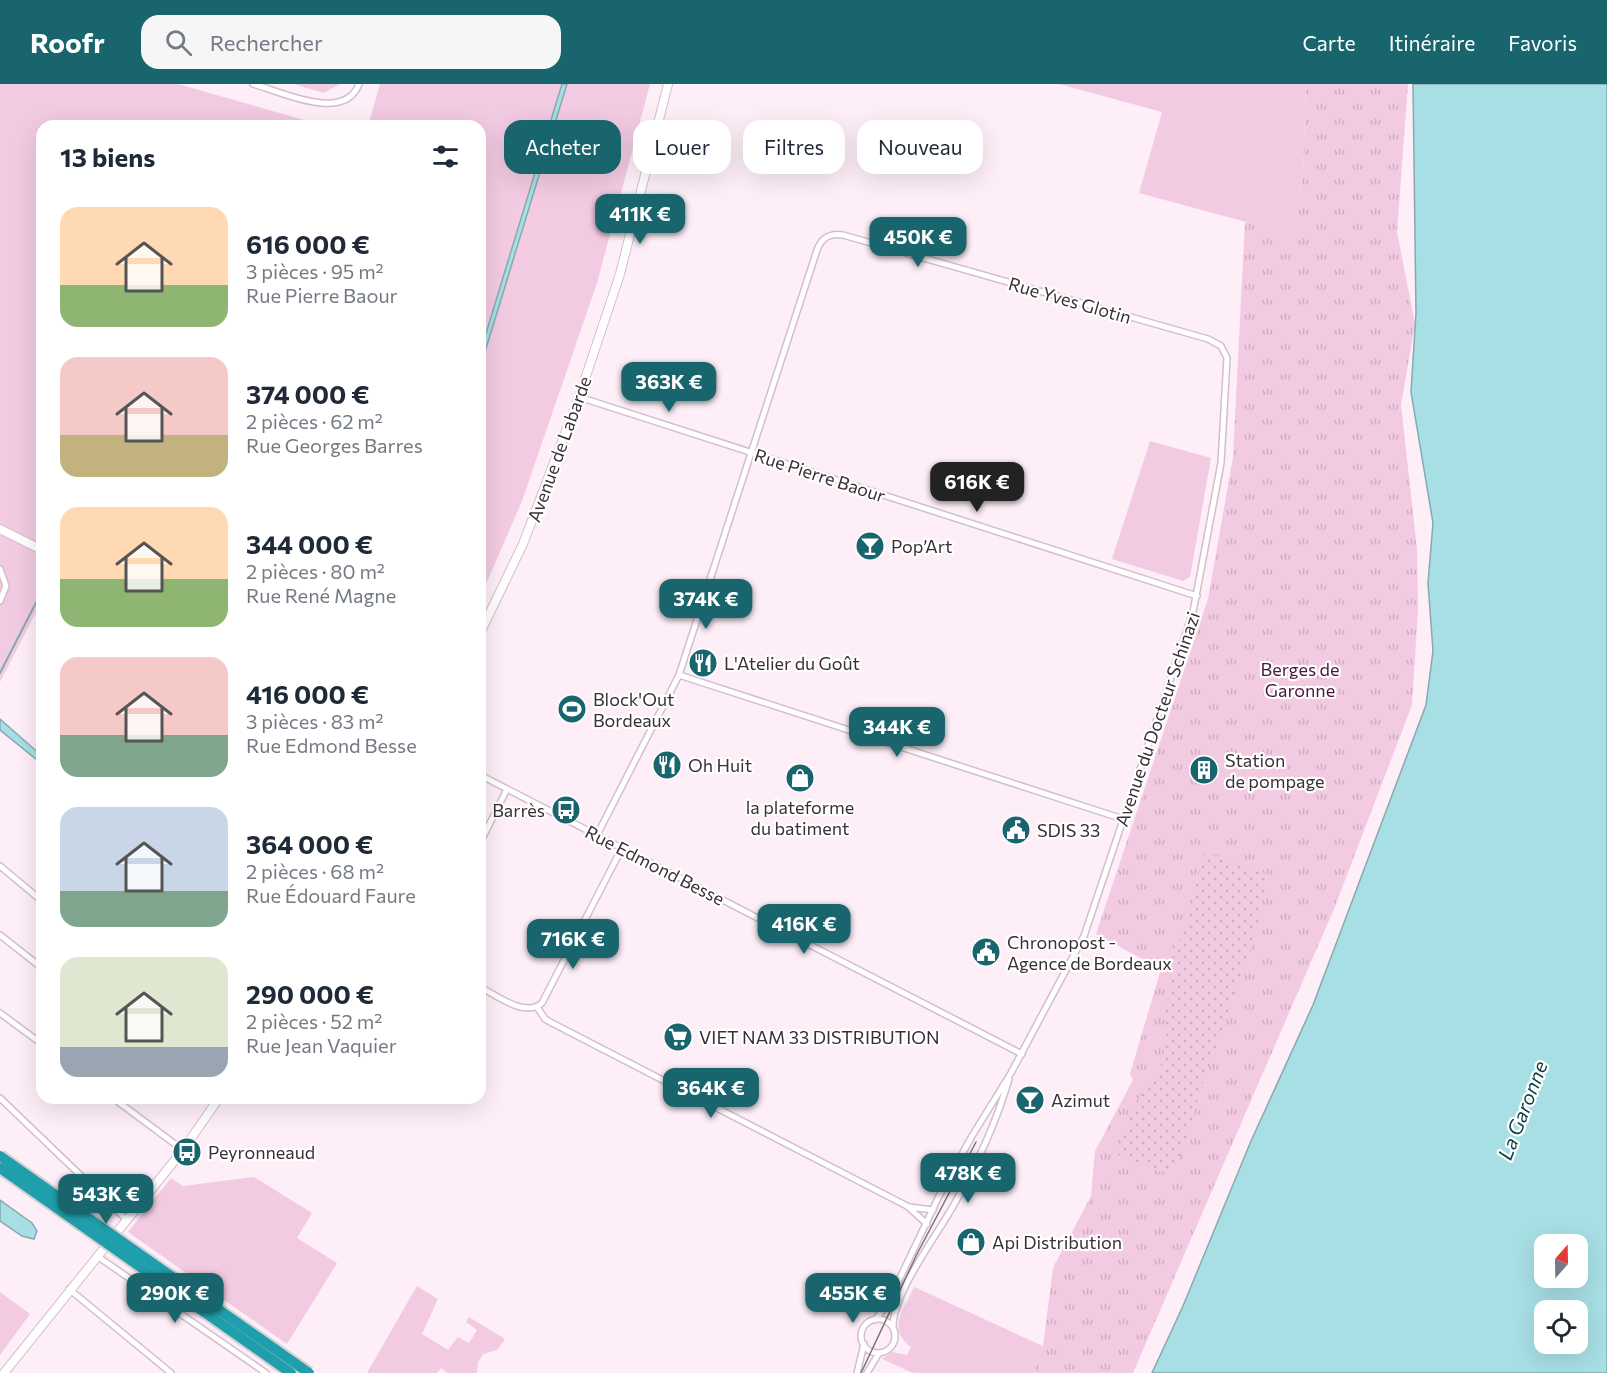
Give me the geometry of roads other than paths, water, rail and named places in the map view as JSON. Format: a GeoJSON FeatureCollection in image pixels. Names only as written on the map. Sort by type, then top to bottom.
{"type":"FeatureCollection","features":[{"type":"Feature","properties":{"kind":"highway"},"geometry":{"type":"LineString","coordinates":[[0,1156],[309,1373]]}},
{"type":"Feature","properties":{"kind":"highway"},"geometry":{"type":"LineString","coordinates":[[0,1168],[291,1373]]}},
{"type":"Feature","properties":{"kind":"main road","name":"Avenue de Labarde"},"geometry":{"type":"LineString","coordinates":[[486,621],[519,553],[579,397],[620,274],[668,84]]}},
{"type":"Feature","properties":{"kind":"main road"},"geometry":{"type":"LineString","coordinates":[[0,529],[36,547]]}},
{"type":"Feature","properties":{"kind":"main road"},"geometry":{"type":"LineString","coordinates":[[4,1373],[69,1289],[183,1150],[215,1104]]}},
{"type":"Feature","properties":{"kind":"street"},"geometry":{"type":"LineString","coordinates":[[253,84],[330,105],[350,98],[359,84]]}},
{"type":"Feature","properties":{"kind":"street","name":"Rue Yves Glotin"},"geometry":{"type":"LineString","coordinates":[[751,452],[817,250],[823,239],[832,234],[1208,339],[1221,346]]}},
{"type":"Feature","properties":{"kind":"street","name":"Avenue du Docteur Schinazi"},"geometry":{"type":"LineString","coordinates":[[875,1320],[888,1302],[977,1127],[1022,1054],[1084,936],[1197,596],[1221,463],[1227,357],[1221,346]]}},
{"type":"Feature","properties":{"kind":"street","name":"Rue Pierre Baour"},"geometry":{"type":"LineString","coordinates":[[579,397],[1197,596]]}},
{"type":"Feature","properties":{"kind":"street"},"geometry":{"type":"LineString","coordinates":[[597,835],[679,675],[751,452]]}},
{"type":"Feature","properties":{"kind":"street"},"geometry":{"type":"LineString","coordinates":[[0,569],[6,586],[0,601]]}},
{"type":"Feature","properties":{"kind":"street"},"geometry":{"type":"LineString","coordinates":[[679,675],[1123,819]]}},
{"type":"Feature","properties":{"kind":"street","name":"Rue Edmond Besse"},"geometry":{"type":"LineString","coordinates":[[486,778],[1022,1054]]}},
{"type":"Feature","properties":{"kind":"street"},"geometry":{"type":"LineString","coordinates":[[486,831],[507,789]]}},
{"type":"Feature","properties":{"kind":"street"},"geometry":{"type":"LineString","coordinates":[[537,1007],[545,998],[622,848]]}},
{"type":"Feature","properties":{"kind":"street"},"geometry":{"type":"LineString","coordinates":[[0,866],[36,896]]}},
{"type":"Feature","properties":{"kind":"street"},"geometry":{"type":"LineString","coordinates":[[0,934],[36,963]]}},
{"type":"Feature","properties":{"kind":"street"},"geometry":{"type":"LineString","coordinates":[[486,990],[519,1006],[537,1007]]}},
{"type":"Feature","properties":{"kind":"street"},"geometry":{"type":"LineString","coordinates":[[537,1007],[545,1019],[552,1023],[907,1206],[927,1224]]}},
{"type":"Feature","properties":{"kind":"street"},"geometry":{"type":"LineString","coordinates":[[0,1013],[36,1040]]}},
{"type":"Feature","properties":{"kind":"street","name":"Avenue du Docteur Schinazi"},"geometry":{"type":"LineString","coordinates":[[893,1328],[898,1306],[918,1265],[956,1202],[995,1126],[1011,1073]]}},
{"type":"Feature","properties":{"kind":"street"},"geometry":{"type":"LineString","coordinates":[[0,1098],[127,1220]]}},
{"type":"Feature","properties":{"kind":"street"},"geometry":{"type":"LineString","coordinates":[[121,1104],[183,1150]]}},
{"type":"Feature","properties":{"kind":"street"},"geometry":{"type":"LineString","coordinates":[[907,1206],[933,1210]]}},
{"type":"Feature","properties":{"kind":"street"},"geometry":{"type":"LineString","coordinates":[[97,1256],[266,1373]]}},
{"type":"Feature","properties":{"kind":"street"},"geometry":{"type":"LineString","coordinates":[[69,1289],[171,1373]]}},
{"type":"Feature","properties":{"kind":"street"},"geometry":{"type":"LineString","coordinates":[[856,1373],[864,1344],[863,1329],[875,1320],[885,1321],[893,1328],[893,1344],[879,1353],[867,1373]]}},
{"type":"Feature","properties":{"kind":"street"},"geometry":{"type":"LineString","coordinates":[[864,1344],[871,1351],[879,1353]]}},
{"type":"Feature","properties":{"kind":"water"},"geometry":{"type":"Polygon","coordinates":[[[562,84],[567,84],[556,120],[551,120],[562,84]]]}},
{"type":"Feature","properties":{"kind":"water","name":"La Garonne"},"geometry":{"type":"Polygon","coordinates":[[[1413,84],[1607,84],[1607,1373],[1152,1373],[1183,1306],[1251,1141],[1313,1005],[1426,705],[1433,651],[1428,583],[1433,523],[1411,392],[1416,313],[1413,84]]]}},
{"type":"Feature","properties":{"kind":"water"},"geometry":{"type":"Polygon","coordinates":[[[535,174],[539,174],[486,348],[486,333],[535,174]]]}},
{"type":"Feature","properties":{"kind":"water"},"geometry":{"type":"Polygon","coordinates":[[[0,719],[36,751],[36,759],[0,730],[0,719]]]}},
{"type":"Feature","properties":{"kind":"water"},"geometry":{"type":"Polygon","coordinates":[[[0,1200],[32,1223],[37,1231],[34,1239],[22,1236],[0,1221],[0,1200]]]}},
{"type":"Feature","properties":{"kind":"waterway"},"geometry":{"type":"LineString","coordinates":[[0,673],[36,603]]}},
{"type":"Feature","properties":{"kind":"tram line"},"geometry":{"type":"LineString","coordinates":[[861,1373],[917,1254],[976,1142]]}},
{"type":"Feature","properties":{"kind":"place","name":"Pop’Art"},"geometry":{"type":"Point","coordinates":[870,546]}},
{"type":"Feature","properties":{"kind":"place","name":"L'Atelier du Goût"},"geometry":{"type":"Point","coordinates":[703,663]}},
{"type":"Feature","properties":{"kind":"place","name":"Block'Out Bordeaux"},"geometry":{"type":"Point","coordinates":[572,709]}},
{"type":"Feature","properties":{"kind":"place","name":"Oh Huit"},"geometry":{"type":"Point","coordinates":[667,765]}},
{"type":"Feature","properties":{"kind":"place","name":"Station de pompage"},"geometry":{"type":"Point","coordinates":[1204,770]}},
{"type":"Feature","properties":{"kind":"place","name":"la plateforme du batiment"},"geometry":{"type":"Point","coordinates":[800,778]}},
{"type":"Feature","properties":{"kind":"place","name":"Barrès"},"geometry":{"type":"Point","coordinates":[566,810]}},
{"type":"Feature","properties":{"kind":"place","name":"SDIS 33"},"geometry":{"type":"Point","coordinates":[1016,830]}},
{"type":"Feature","properties":{"kind":"place","name":"Chronopost - Agence de Bordeaux"},"geometry":{"type":"Point","coordinates":[986,952]}},
{"type":"Feature","properties":{"kind":"place","name":"VIET NAM 33 DISTRIBUTION"},"geometry":{"type":"Point","coordinates":[678,1037]}},
{"type":"Feature","properties":{"kind":"place","name":"Azimut"},"geometry":{"type":"Point","coordinates":[1030,1100]}},
{"type":"Feature","properties":{"kind":"place","name":"Peyronneaud"},"geometry":{"type":"Point","coordinates":[187,1152]}},
{"type":"Feature","properties":{"kind":"place","name":"Api Distribution"},"geometry":{"type":"Point","coordinates":[971,1242]}},
{"type":"Feature","properties":{"kind":"park label","name":"Berges de Garonne"},"geometry":{"type":"Point","coordinates":[1300,679]}}]}
